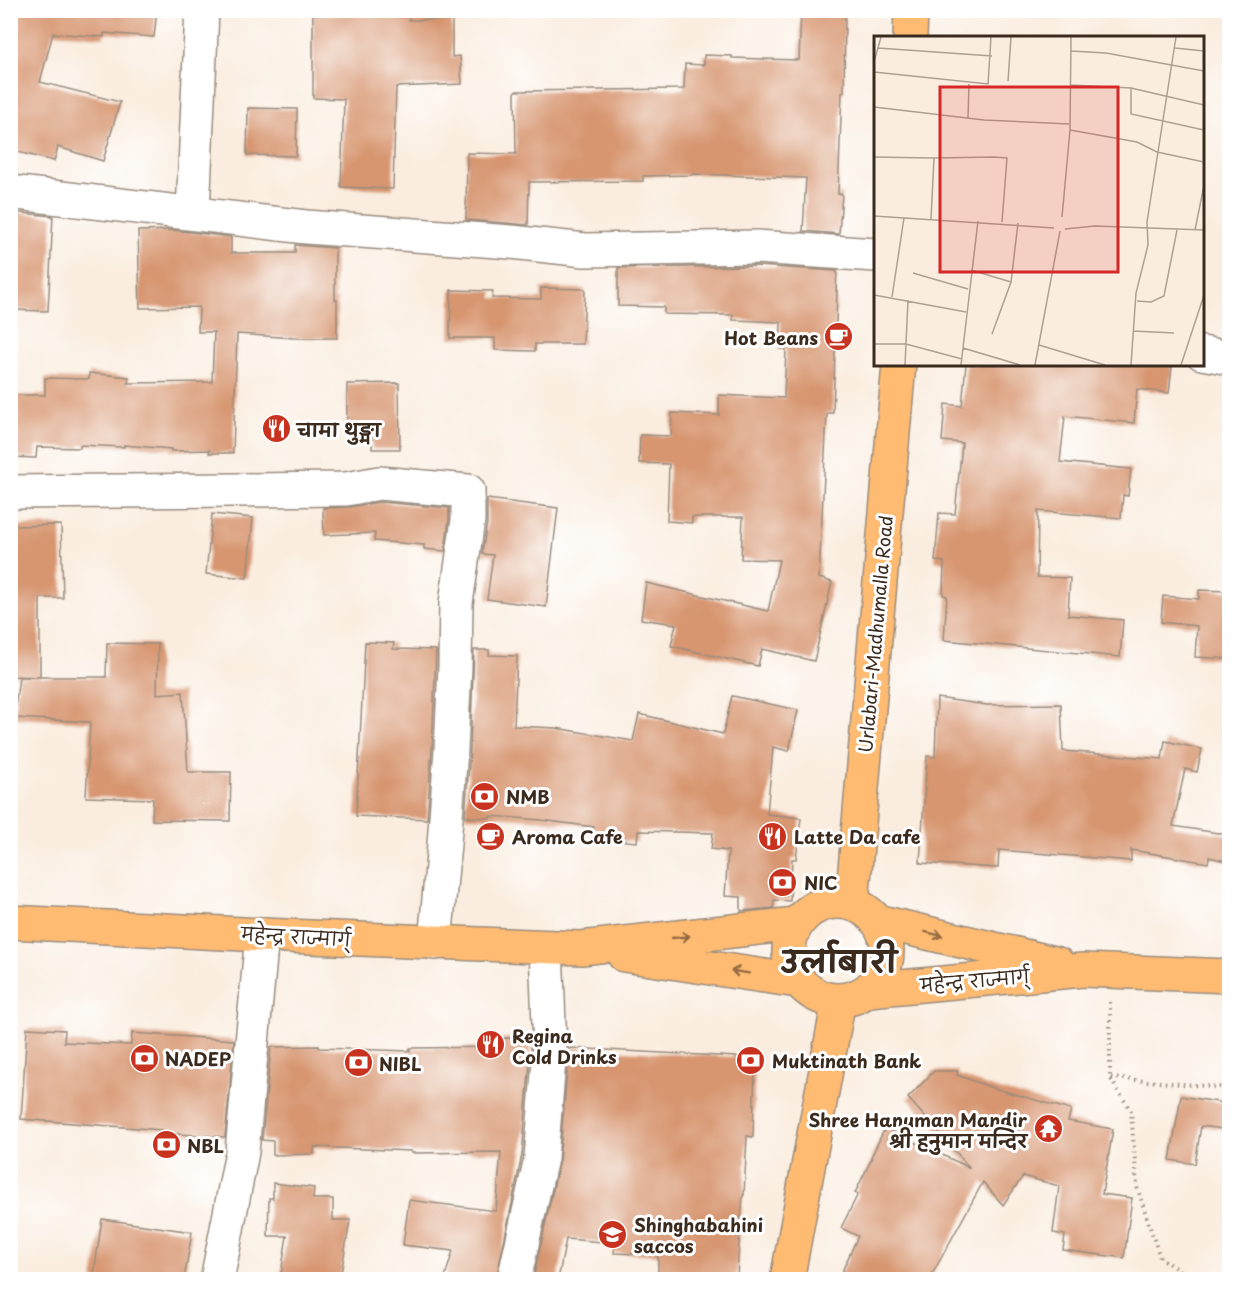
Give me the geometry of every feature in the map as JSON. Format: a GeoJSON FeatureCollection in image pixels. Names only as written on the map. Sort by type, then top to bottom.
{"type":"FeatureCollection","features":[{"type":"Feature","properties":{"kind":"main road"},"geometry":{"type":"LineString","coordinates":[[910,36],[911,10]]}},
{"type":"Feature","properties":{"kind":"main road","name":"Urlabari-Madhumalla Road"},"geometry":{"type":"LineString","coordinates":[[864,912],[899,366]]}},
{"type":"Feature","properties":{"kind":"main road"},"geometry":{"type":"LineString","coordinates":[[836,901],[864,912],[885,934],[888,949],[879,979],[854,995],[824,999],[809,992],[790,968],[788,952],[790,936],[795,924],[807,912],[821,904],[836,901]]}},
{"type":"Feature","properties":{"kind":"main road","name":"महेन्द्र राज्मार्ग्"},"geometry":{"type":"LineString","coordinates":[[864,912],[1096,971]]}},
{"type":"Feature","properties":{"kind":"main road","name":"महेन्द्र राज्मार्ग्"},"geometry":{"type":"LineString","coordinates":[[10,922],[546,948],[581,948],[795,924]]}},
{"type":"Feature","properties":{"kind":"main road","name":"महेन्द्र राज्मार्ग्"},"geometry":{"type":"LineString","coordinates":[[581,948],[798,981]]}},
{"type":"Feature","properties":{"kind":"main road","name":"महेन्द्र राज्मार्ग्"},"geometry":{"type":"LineString","coordinates":[[854,995],[1096,971],[1230,976]]}},
{"type":"Feature","properties":{"kind":"main road"},"geometry":{"type":"LineString","coordinates":[[787,1280],[854,995]]}},
{"type":"Feature","properties":{"kind":"street"},"geometry":{"type":"LineString","coordinates":[[193,213],[202,10]]}},
{"type":"Feature","properties":{"kind":"street"},"geometry":{"type":"LineString","coordinates":[[10,192],[306,227],[511,242],[585,250],[756,247],[874,255]]}},
{"type":"Feature","properties":{"kind":"street"},"geometry":{"type":"LineString","coordinates":[[1204,352],[1230,357]]}},
{"type":"Feature","properties":{"kind":"street"},"geometry":{"type":"LineString","coordinates":[[10,492],[346,489],[379,483],[468,491],[468,520],[456,603],[450,750],[435,943]]}},
{"type":"Feature","properties":{"kind":"street"},"geometry":{"type":"LineString","coordinates":[[220,1279],[242,1152],[262,935]]}},
{"type":"Feature","properties":{"kind":"street"},"geometry":{"type":"LineString","coordinates":[[514,1280],[541,1158],[550,1049],[546,948]]}},
{"type":"Feature","properties":{"kind":"path"},"geometry":{"type":"LineString","coordinates":[[1096,971],[1110,1078],[1131,1112],[1137,1187],[1160,1258],[1194,1280]]}},
{"type":"Feature","properties":{"kind":"path"},"geometry":{"type":"LineString","coordinates":[[1110,1078],[1230,1088]]}},
{"type":"Feature","properties":{"kind":"building"},"geometry":{"type":"Polygon","coordinates":[[[10,10],[157,10],[154,37],[104,33],[104,37],[53,33],[40,82],[120,102],[103,161],[58,147],[54,161],[10,150],[10,37],[12,38],[13,30],[10,29],[10,10]]]}},
{"type":"Feature","properties":{"kind":"building"},"geometry":{"type":"Polygon","coordinates":[[[801,10],[845,10],[844,92],[842,92],[838,194],[842,194],[839,234],[803,231],[806,178],[693,174],[643,176],[643,181],[529,182],[528,225],[466,220],[467,153],[516,154],[515,91],[684,89],[685,64],[704,65],[704,55],[799,60],[801,10]]]}},
{"type":"Feature","properties":{"kind":"building"},"geometry":{"type":"Polygon","coordinates":[[[313,14],[409,17],[409,20],[452,20],[452,57],[460,56],[462,84],[396,87],[393,189],[341,187],[344,99],[313,98],[313,14]]]}},
{"type":"Feature","properties":{"kind":"building"},"geometry":{"type":"Polygon","coordinates":[[[248,108],[297,109],[296,156],[247,155],[248,108]]]}},
{"type":"Feature","properties":{"kind":"building"},"geometry":{"type":"Polygon","coordinates":[[[10,212],[53,216],[48,311],[10,310],[10,212]]]}},
{"type":"Feature","properties":{"kind":"building"},"geometry":{"type":"Polygon","coordinates":[[[173,230],[231,237],[231,253],[295,253],[295,245],[335,248],[337,338],[237,334],[233,453],[209,453],[210,450],[171,451],[171,449],[124,445],[124,447],[80,445],[80,448],[37,447],[36,458],[10,457],[10,395],[45,395],[45,378],[89,379],[89,373],[129,377],[128,383],[212,382],[214,332],[198,332],[199,307],[140,308],[138,231],[173,230]]]}},
{"type":"Feature","properties":{"kind":"building"},"geometry":{"type":"Polygon","coordinates":[[[756,266],[837,271],[833,413],[827,413],[819,578],[832,582],[814,661],[762,649],[758,666],[671,646],[676,624],[641,619],[646,583],[768,611],[779,560],[741,559],[743,517],[692,517],[692,523],[667,521],[669,464],[639,463],[640,435],[671,436],[672,413],[719,415],[719,395],[784,398],[786,349],[780,349],[781,322],[733,320],[733,315],[664,314],[664,307],[618,306],[618,268],[756,266]]]}},
{"type":"Feature","properties":{"kind":"building"},"geometry":{"type":"Polygon","coordinates":[[[541,288],[585,289],[583,344],[535,344],[535,351],[495,350],[495,338],[450,338],[451,290],[493,291],[492,298],[541,299],[541,288]]]}},
{"type":"Feature","properties":{"kind":"building"},"geometry":{"type":"Polygon","coordinates":[[[966,366],[1172,366],[1169,393],[1137,389],[1134,423],[1065,416],[1060,462],[1131,469],[1128,496],[1123,495],[1121,518],[1038,511],[1037,577],[1070,578],[1068,615],[1123,620],[1120,657],[944,640],[947,596],[943,595],[944,562],[935,561],[939,513],[955,514],[962,443],[942,441],[945,404],[962,406],[966,366]]]}},
{"type":"Feature","properties":{"kind":"building"},"geometry":{"type":"Polygon","coordinates":[[[399,383],[400,449],[372,449],[372,430],[347,430],[347,384],[399,383]]]}},
{"type":"Feature","properties":{"kind":"building"},"geometry":{"type":"Polygon","coordinates":[[[487,499],[558,508],[546,607],[487,599],[493,555],[482,554],[487,523],[487,499]]]}},
{"type":"Feature","properties":{"kind":"building"},"geometry":{"type":"Polygon","coordinates":[[[380,502],[449,508],[445,551],[424,549],[424,545],[374,541],[375,533],[324,535],[323,508],[380,502]]]}},
{"type":"Feature","properties":{"kind":"building"},"geometry":{"type":"Polygon","coordinates":[[[212,514],[253,518],[247,578],[206,574],[212,514]]]}},
{"type":"Feature","properties":{"kind":"building"},"geometry":{"type":"Polygon","coordinates":[[[61,525],[63,598],[40,598],[40,677],[10,676],[10,639],[13,639],[10,526],[61,525]]]}},
{"type":"Feature","properties":{"kind":"building"},"geometry":{"type":"Polygon","coordinates":[[[1199,590],[1229,591],[1226,628],[1230,629],[1230,659],[1195,657],[1197,626],[1161,622],[1163,596],[1199,599],[1199,590]]]}},
{"type":"Feature","properties":{"kind":"building"},"geometry":{"type":"Polygon","coordinates":[[[365,642],[394,643],[393,649],[436,650],[427,819],[356,816],[365,642]]]}},
{"type":"Feature","properties":{"kind":"building"},"geometry":{"type":"Polygon","coordinates":[[[107,643],[158,644],[157,694],[183,692],[188,772],[231,772],[230,821],[152,820],[153,799],[86,797],[90,722],[14,718],[19,677],[106,677],[107,643]]]}},
{"type":"Feature","properties":{"kind":"building"},"geometry":{"type":"Polygon","coordinates":[[[474,650],[489,650],[489,655],[517,656],[514,726],[556,728],[633,741],[639,714],[723,734],[732,696],[798,710],[789,751],[773,747],[767,814],[801,818],[796,859],[792,859],[790,901],[774,900],[773,908],[741,911],[741,897],[725,896],[728,851],[711,849],[713,833],[638,831],[637,842],[593,838],[594,827],[490,816],[490,818],[465,817],[474,650]]]}},
{"type":"Feature","properties":{"kind":"building"},"geometry":{"type":"Polygon","coordinates":[[[937,698],[987,705],[1061,704],[1063,751],[1162,759],[1165,741],[1202,749],[1197,772],[1185,769],[1173,826],[1230,835],[1230,862],[1209,857],[1208,863],[1131,850],[1131,861],[999,850],[998,868],[920,863],[927,756],[935,757],[937,698]]]}},
{"type":"Feature","properties":{"kind":"building"},"geometry":{"type":"Polygon","coordinates":[[[27,1028],[65,1030],[64,1042],[131,1045],[132,1033],[234,1040],[225,1137],[21,1119],[27,1028]]]}},
{"type":"Feature","properties":{"kind":"building"},"geometry":{"type":"Polygon","coordinates":[[[503,1038],[531,1039],[531,1049],[522,1155],[496,1280],[444,1280],[453,1251],[403,1245],[409,1200],[496,1211],[501,1152],[411,1153],[411,1151],[314,1147],[314,1154],[273,1155],[273,1141],[262,1140],[271,1047],[319,1046],[319,1048],[410,1051],[410,1048],[503,1047],[503,1038]]]}},
{"type":"Feature","properties":{"kind":"building"},"geometry":{"type":"Polygon","coordinates":[[[569,1048],[755,1058],[753,1137],[747,1136],[737,1280],[658,1280],[658,1255],[614,1253],[615,1243],[566,1239],[558,1280],[533,1280],[559,1162],[569,1048]]]}},
{"type":"Feature","properties":{"kind":"building"},"geometry":{"type":"Polygon","coordinates":[[[934,1071],[958,1071],[957,1075],[993,1088],[1071,1110],[1068,1121],[1113,1129],[1102,1194],[1132,1198],[1124,1258],[1063,1250],[1065,1235],[1053,1233],[1059,1186],[1023,1176],[1003,1205],[983,1182],[929,1280],[838,1280],[858,1236],[841,1228],[858,1194],[855,1193],[885,1128],[970,1168],[908,1098],[934,1071]]]}},
{"type":"Feature","properties":{"kind":"building"},"geometry":{"type":"Polygon","coordinates":[[[1181,1096],[1230,1104],[1230,1130],[1201,1126],[1195,1164],[1170,1160],[1181,1096]]]}},
{"type":"Feature","properties":{"kind":"building"},"geometry":{"type":"Polygon","coordinates":[[[273,1183],[314,1188],[313,1199],[333,1199],[333,1220],[350,1220],[340,1280],[280,1280],[287,1236],[268,1236],[269,1198],[273,1198],[273,1183]]]}},
{"type":"Feature","properties":{"kind":"building"},"geometry":{"type":"Polygon","coordinates":[[[102,1219],[192,1232],[184,1280],[93,1280],[102,1219]]]}},
{"type":"Feature","properties":{"kind":"place","name":"Hot Beans"},"geometry":{"type":"Point","coordinates":[839,337]}},
{"type":"Feature","properties":{"kind":"place","name":"चामा थुङ्मा"},"geometry":{"type":"Point","coordinates":[276,429]}},
{"type":"Feature","properties":{"kind":"place","name":"NMB"},"geometry":{"type":"Point","coordinates":[485,796]}},
{"type":"Feature","properties":{"kind":"place","name":"Aroma Cafe"},"geometry":{"type":"Point","coordinates":[491,836]}},
{"type":"Feature","properties":{"kind":"place","name":"Latte Da cafe"},"geometry":{"type":"Point","coordinates":[773,836]}},
{"type":"Feature","properties":{"kind":"place","name":"NIC"},"geometry":{"type":"Point","coordinates":[783,882]}},
{"type":"Feature","properties":{"kind":"place","name":"Regina Cold Drinks"},"geometry":{"type":"Point","coordinates":[491,1045]}},
{"type":"Feature","properties":{"kind":"place","name":"NADEP"},"geometry":{"type":"Point","coordinates":[144,1058]}},
{"type":"Feature","properties":{"kind":"place","name":"Muktinath Bank"},"geometry":{"type":"Point","coordinates":[751,1060]}},
{"type":"Feature","properties":{"kind":"place","name":"NIBL"},"geometry":{"type":"Point","coordinates":[358,1063]}},
{"type":"Feature","properties":{"kind":"place","name":"Shree Hanuman Mandir श्री हनुमान मन्दिर"},"geometry":{"type":"Point","coordinates":[1048,1129]}},
{"type":"Feature","properties":{"kind":"place","name":"NBL"},"geometry":{"type":"Point","coordinates":[166,1145]}},
{"type":"Feature","properties":{"kind":"place","name":"Shinghabahini saccos"},"geometry":{"type":"Point","coordinates":[613,1234]}},
{"type":"Feature","properties":{"kind":"district","name":"उर्लाबारी"},"geometry":{"type":"Point","coordinates":[838,960]}}]}
